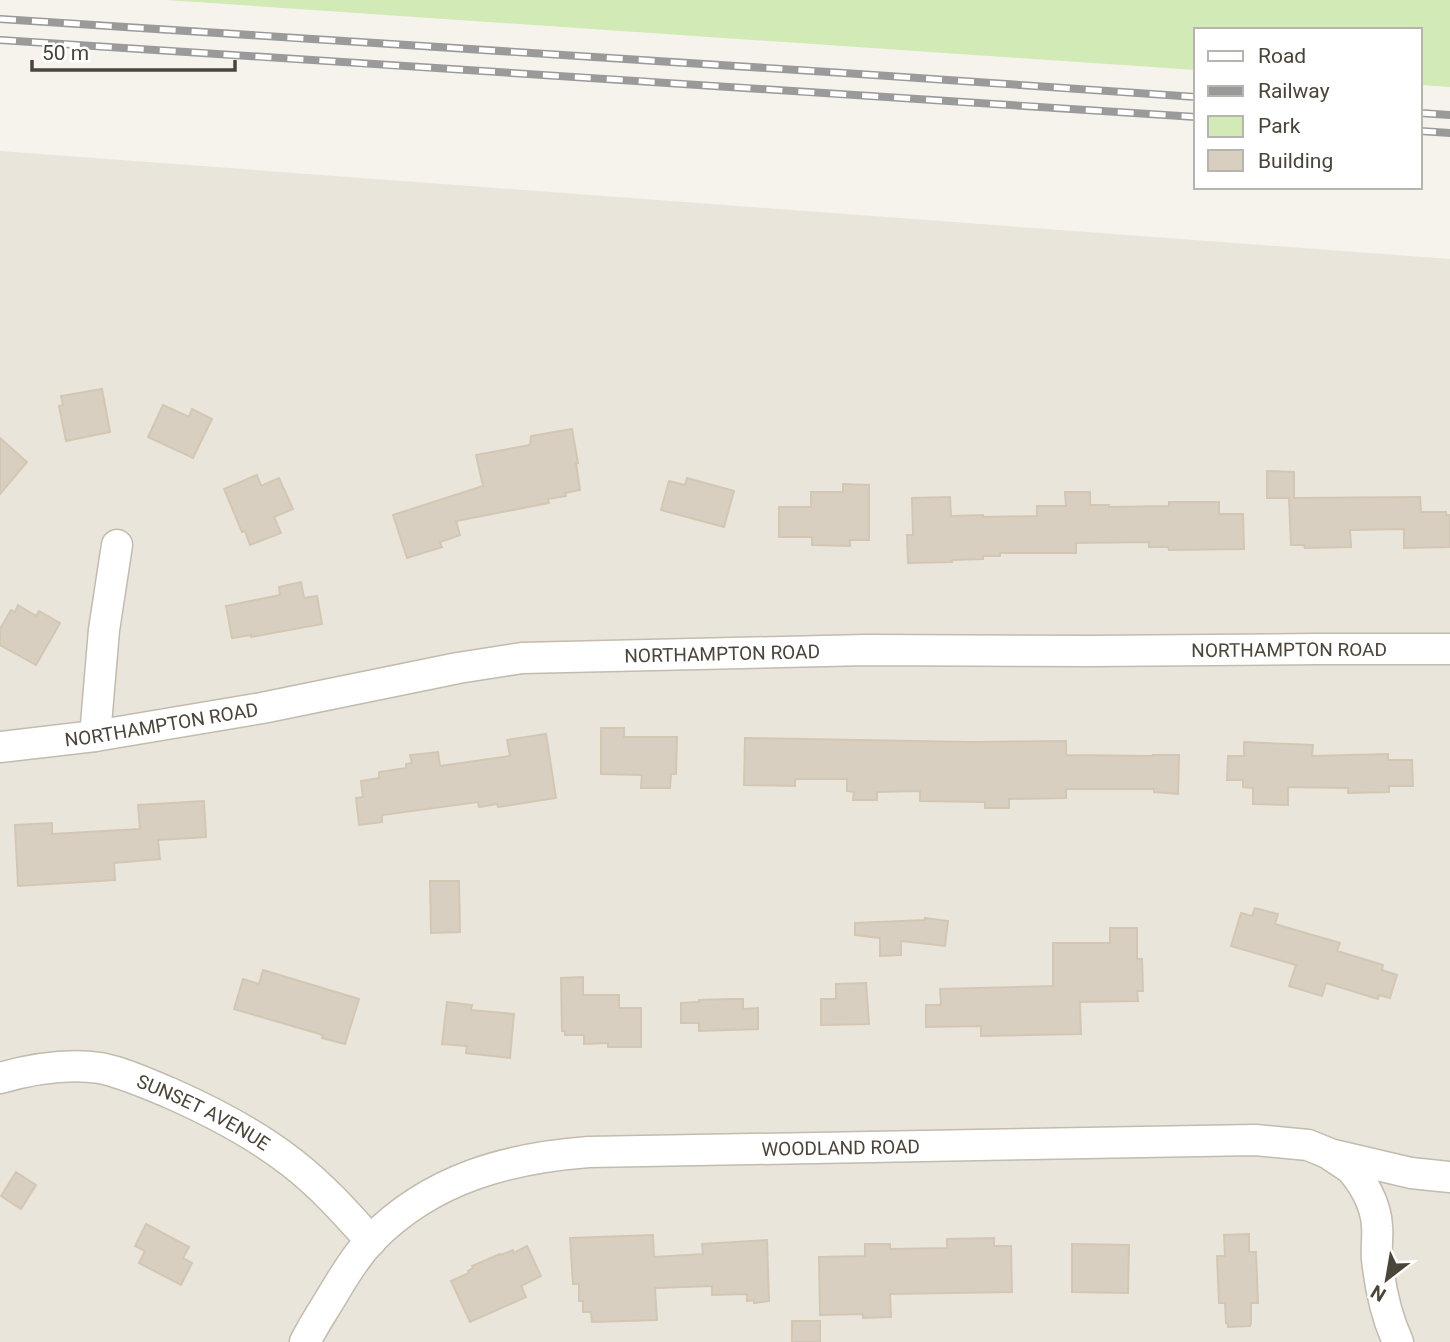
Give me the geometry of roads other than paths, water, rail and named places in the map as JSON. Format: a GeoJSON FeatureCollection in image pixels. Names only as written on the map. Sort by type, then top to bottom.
{"type":"FeatureCollection","features":[{"type":"Feature","properties":{"kind":"street"},"geometry":{"type":"LineString","coordinates":[[94,736],[104,630],[117,545]]}},
{"type":"Feature","properties":{"kind":"street","name":"NORTHAMPTON ROAD"},"geometry":{"type":"LineString","coordinates":[[0,747],[94,736],[262,708],[458,668],[522,658],[866,650],[1450,649]]}},
{"type":"Feature","properties":{"kind":"street"},"geometry":{"type":"LineString","coordinates":[[0,726],[32,744]]}},
{"type":"Feature","properties":{"kind":"street","name":"SUNSET AVENUE"},"geometry":{"type":"LineString","coordinates":[[0,1078],[28,1070],[64,1066],[100,1069],[136,1078],[200,1107],[262,1141],[292,1163],[336,1202],[371,1241]]}},
{"type":"Feature","properties":{"kind":"street","name":"WOODLAND ROAD"},"geometry":{"type":"LineString","coordinates":[[305,1342],[352,1264],[395,1218],[427,1195],[463,1178],[509,1163],[559,1155],[1255,1140],[1308,1145],[1330,1154],[1411,1173],[1450,1177]]}},
{"type":"Feature","properties":{"kind":"street"},"geometry":{"type":"LineString","coordinates":[[1330,1154],[1350,1168],[1365,1188],[1374,1211],[1381,1294],[1398,1342]]}},
{"type":"Feature","properties":{"kind":"railway"},"geometry":{"type":"LineString","coordinates":[[0,19],[1194,97]]}},
{"type":"Feature","properties":{"kind":"railway"},"geometry":{"type":"LineString","coordinates":[[0,40],[1194,117]]}},
{"type":"Feature","properties":{"kind":"railway"},"geometry":{"type":"LineString","coordinates":[[1422,113],[1450,115]]}},
{"type":"Feature","properties":{"kind":"railway"},"geometry":{"type":"LineString","coordinates":[[1422,131],[1450,133]]}}]}
